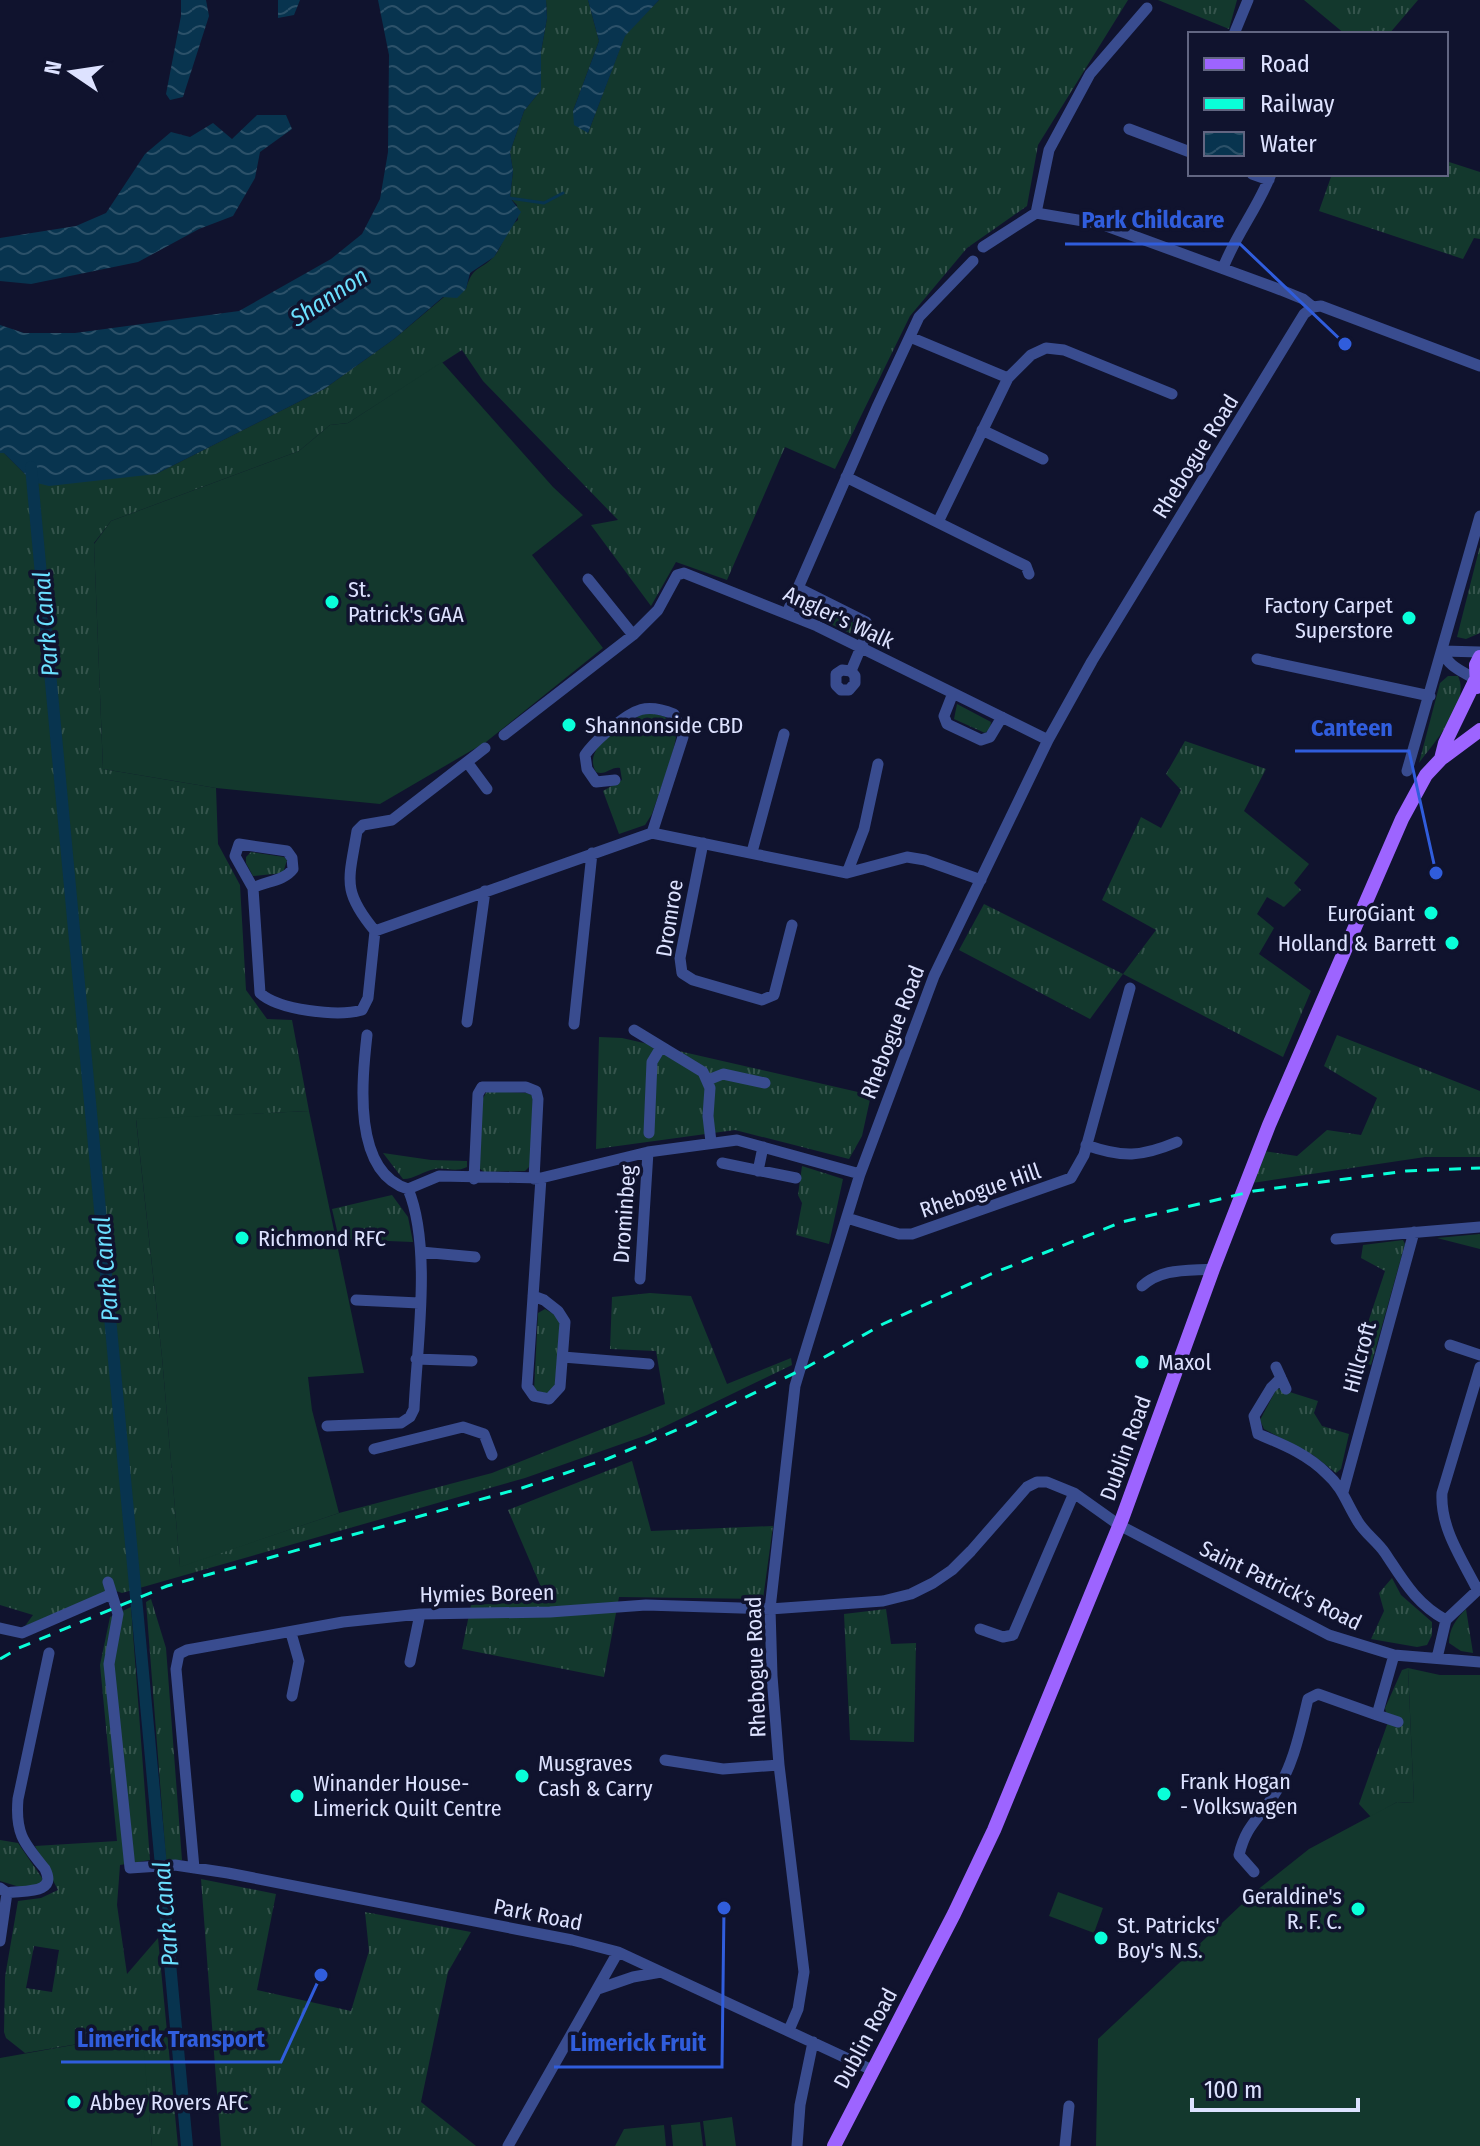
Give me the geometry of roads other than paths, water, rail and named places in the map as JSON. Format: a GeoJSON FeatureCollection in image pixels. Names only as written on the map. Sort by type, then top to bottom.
{"type":"FeatureCollection","features":[{"type":"Feature","properties":{"kind":"main road"},"geometry":{"type":"LineString","coordinates":[[1441,759],[1445,743],[1477,685],[1480,655]]}},
{"type":"Feature","properties":{"kind":"main road"},"geometry":{"type":"LineString","coordinates":[[1441,759],[1480,730]]}},
{"type":"Feature","properties":{"kind":"main road","name":"Dublin Road"},"geometry":{"type":"LineString","coordinates":[[834,2146],[994,1830],[1119,1525],[1276,1107],[1402,819],[1426,775],[1441,759]]}},
{"type":"Feature","properties":{"kind":"street"},"geometry":{"type":"LineString","coordinates":[[1235,32],[1248,0]]}},
{"type":"Feature","properties":{"kind":"street"},"geometry":{"type":"LineString","coordinates":[[1036,213],[1049,150],[1069,112],[1090,74],[1147,8]]}},
{"type":"Feature","properties":{"kind":"street"},"geometry":{"type":"LineString","coordinates":[[1129,129],[1188,148]]}},
{"type":"Feature","properties":{"kind":"street"},"geometry":{"type":"LineString","coordinates":[[1223,268],[1234,239],[1257,208],[1270,177]]}},
{"type":"Feature","properties":{"kind":"street"},"geometry":{"type":"LineString","coordinates":[[983,247],[1036,213],[1101,224],[1303,299],[1313,307],[1321,306],[1480,366]]}},
{"type":"Feature","properties":{"kind":"street"},"geometry":{"type":"LineString","coordinates":[[787,613],[919,317],[973,261]]}},
{"type":"Feature","properties":{"kind":"street","name":"Rhebogue Road"},"geometry":{"type":"LineString","coordinates":[[789,2030],[798,2009],[804,1972],[779,1765],[770,1609],[795,1386],[860,1174],[934,976],[1048,740],[1092,661],[1304,314],[1313,307]]}},
{"type":"Feature","properties":{"kind":"street"},"geometry":{"type":"LineString","coordinates":[[910,337],[1008,378]]}},
{"type":"Feature","properties":{"kind":"street"},"geometry":{"type":"LineString","coordinates":[[938,522],[1008,378],[1031,355],[1046,348],[1064,350],[1172,394]]}},
{"type":"Feature","properties":{"kind":"street"},"geometry":{"type":"LineString","coordinates":[[982,430],[1043,459]]}},
{"type":"Feature","properties":{"kind":"street"},"geometry":{"type":"LineString","coordinates":[[846,477],[1026,566],[1029,574]]}},
{"type":"Feature","properties":{"kind":"street"},"geometry":{"type":"LineString","coordinates":[[1407,771],[1480,516]]}},
{"type":"Feature","properties":{"kind":"street","name":"Angler's Walk"},"geometry":{"type":"LineString","coordinates":[[504,735],[633,635],[658,610],[677,575],[684,573],[787,613],[1048,740]]}},
{"type":"Feature","properties":{"kind":"street"},"geometry":{"type":"LineString","coordinates":[[588,579],[633,635]]}},
{"type":"Feature","properties":{"kind":"street"},"geometry":{"type":"LineString","coordinates":[[798,588],[866,622],[869,628],[851,671]]}},
{"type":"Feature","properties":{"kind":"street"},"geometry":{"type":"LineString","coordinates":[[1443,651],[1480,655]]}},
{"type":"Feature","properties":{"kind":"street"},"geometry":{"type":"LineString","coordinates":[[1443,651],[1446,659],[1477,685]]}},
{"type":"Feature","properties":{"kind":"street"},"geometry":{"type":"LineString","coordinates":[[1257,659],[1430,696]]}},
{"type":"Feature","properties":{"kind":"street"},"geometry":{"type":"LineString","coordinates":[[953,693],[944,716],[947,724],[981,740],[990,737],[1002,717]]}},
{"type":"Feature","properties":{"kind":"street"},"geometry":{"type":"LineString","coordinates":[[615,780],[596,782],[587,769],[585,755],[592,745],[634,710],[659,708],[674,714],[683,737],[652,833]]}},
{"type":"Feature","properties":{"kind":"street"},"geometry":{"type":"LineString","coordinates":[[752,852],[784,734]]}},
{"type":"Feature","properties":{"kind":"street"},"geometry":{"type":"LineString","coordinates":[[253,888],[287,877],[293,869],[292,858],[287,851],[239,844],[235,856],[253,888],[260,993],[268,1001],[286,1006],[350,1013],[362,1010],[368,998],[375,931],[356,908],[349,881],[357,831],[363,825],[392,820],[485,748]]}},
{"type":"Feature","properties":{"kind":"street"},"geometry":{"type":"LineString","coordinates":[[467,762],[487,789]]}},
{"type":"Feature","properties":{"kind":"street"},"geometry":{"type":"LineString","coordinates":[[847,873],[864,829],[878,764]]}},
{"type":"Feature","properties":{"kind":"street"},"geometry":{"type":"LineString","coordinates":[[375,931],[652,833],[847,873],[907,857],[925,860],[981,880]]}},
{"type":"Feature","properties":{"kind":"street","name":"Dromroe"},"geometry":{"type":"LineString","coordinates":[[703,843],[680,958],[682,973],[693,980],[762,1000],[774,995],[792,925]]}},
{"type":"Feature","properties":{"kind":"street"},"geometry":{"type":"LineString","coordinates":[[574,1024],[592,853]]}},
{"type":"Feature","properties":{"kind":"street"},"geometry":{"type":"LineString","coordinates":[[467,1022],[485,891]]}},
{"type":"Feature","properties":{"kind":"street","name":"Rhebogue Hill"},"geometry":{"type":"LineString","coordinates":[[847,1218],[899,1234],[912,1234],[1071,1178],[1086,1145],[1130,988]]}},
{"type":"Feature","properties":{"kind":"street"},"geometry":{"type":"LineString","coordinates":[[634,1030],[703,1072],[708,1080],[711,1142]]}},
{"type":"Feature","properties":{"kind":"street"},"geometry":{"type":"LineString","coordinates":[[327,1426],[401,1423],[410,1417],[414,1409],[421,1252],[416,1208],[408,1189],[399,1186],[379,1165],[368,1141],[362,1084],[367,1035]]}},
{"type":"Feature","properties":{"kind":"street"},"geometry":{"type":"LineString","coordinates":[[649,1133],[652,1062],[661,1047]]}},
{"type":"Feature","properties":{"kind":"street"},"geometry":{"type":"LineString","coordinates":[[708,1080],[723,1074],[765,1083]]}},
{"type":"Feature","properties":{"kind":"street"},"geometry":{"type":"LineString","coordinates":[[474,1179],[478,1094],[482,1087],[526,1087],[536,1091],[538,1178],[527,1386],[534,1396],[549,1399],[560,1387],[565,1322],[558,1311],[533,1296]]}},
{"type":"Feature","properties":{"kind":"street","name":"Drominbeg"},"geometry":{"type":"LineString","coordinates":[[408,1189],[439,1176],[538,1178],[648,1152],[737,1140],[860,1174]]}},
{"type":"Feature","properties":{"kind":"street"},"geometry":{"type":"LineString","coordinates":[[1086,1145],[1124,1156],[1139,1155],[1177,1142]]}},
{"type":"Feature","properties":{"kind":"street"},"geometry":{"type":"LineString","coordinates":[[758,1171],[763,1147]]}},
{"type":"Feature","properties":{"kind":"street","name":"Drominbeg"},"geometry":{"type":"LineString","coordinates":[[640,1279],[648,1152]]}},
{"type":"Feature","properties":{"kind":"street"},"geometry":{"type":"LineString","coordinates":[[722,1163],[796,1178]]}},
{"type":"Feature","properties":{"kind":"street"},"geometry":{"type":"LineString","coordinates":[[1336,1239],[1480,1227]]}},
{"type":"Feature","properties":{"kind":"street","name":"Hillcroft"},"geometry":{"type":"LineString","coordinates":[[1343,1492],[1414,1232]]}},
{"type":"Feature","properties":{"kind":"street"},"geometry":{"type":"LineString","coordinates":[[421,1252],[475,1257]]}},
{"type":"Feature","properties":{"kind":"street"},"geometry":{"type":"LineString","coordinates":[[1142,1286],[1152,1276],[1164,1272],[1213,1269]]}},
{"type":"Feature","properties":{"kind":"street"},"geometry":{"type":"LineString","coordinates":[[356,1300],[419,1303]]}},
{"type":"Feature","properties":{"kind":"street"},"geometry":{"type":"LineString","coordinates":[[1450,1345],[1480,1355]]}},
{"type":"Feature","properties":{"kind":"street"},"geometry":{"type":"LineString","coordinates":[[563,1357],[649,1364]]}},
{"type":"Feature","properties":{"kind":"street"},"geometry":{"type":"LineString","coordinates":[[416,1359],[472,1361]]}},
{"type":"Feature","properties":{"kind":"street"},"geometry":{"type":"LineString","coordinates":[[1437,1658],[1446,1620],[1478,1588],[1441,1509],[1442,1493],[1475,1408],[1480,1367]]}},
{"type":"Feature","properties":{"kind":"street"},"geometry":{"type":"LineString","coordinates":[[1281,1378],[1254,1416],[1258,1434],[1302,1453],[1329,1475],[1343,1492],[1357,1521],[1383,1550],[1403,1584],[1427,1610],[1446,1620]]}},
{"type":"Feature","properties":{"kind":"street"},"geometry":{"type":"LineString","coordinates":[[401,1423],[406,1441]]}},
{"type":"Feature","properties":{"kind":"street"},"geometry":{"type":"LineString","coordinates":[[374,1449],[463,1427],[484,1434],[492,1455]]}},
{"type":"Feature","properties":{"kind":"street","name":"Hymies Boreen"},"geometry":{"type":"LineString","coordinates":[[194,1868],[176,1669],[179,1654],[343,1622],[420,1614],[550,1612],[646,1605],[770,1609],[883,1601],[911,1594],[952,1570],[1027,1487],[1037,1482],[1047,1482],[1074,1493]]}},
{"type":"Feature","properties":{"kind":"street"},"geometry":{"type":"LineString","coordinates":[[980,1629],[1003,1637],[1013,1635],[1074,1493]]}},
{"type":"Feature","properties":{"kind":"street","name":"Saint Patrick's Road"},"geometry":{"type":"LineString","coordinates":[[1074,1493],[1119,1525],[1329,1635],[1394,1655],[1480,1662]]}},
{"type":"Feature","properties":{"kind":"street"},"geometry":{"type":"LineString","coordinates":[[108,1582],[112,1598]]}},
{"type":"Feature","properties":{"kind":"street"},"geometry":{"type":"LineString","coordinates":[[0,1628],[22,1633],[107,1596],[112,1598]]}},
{"type":"Feature","properties":{"kind":"street","name":"Park Road"},"geometry":{"type":"LineString","coordinates":[[112,1598],[118,1614],[109,1664],[130,1868],[175,1865],[194,1868],[572,1940],[618,1952],[872,2070]]}},
{"type":"Feature","properties":{"kind":"street"},"geometry":{"type":"LineString","coordinates":[[410,1662],[420,1614]]}},
{"type":"Feature","properties":{"kind":"street"},"geometry":{"type":"LineString","coordinates":[[291,1633],[299,1661],[292,1696]]}},
{"type":"Feature","properties":{"kind":"street"},"geometry":{"type":"LineString","coordinates":[[0,1941],[3,1890],[42,1889],[48,1883],[49,1876],[24,1843],[17,1818],[18,1799],[49,1653]]}},
{"type":"Feature","properties":{"kind":"street"},"geometry":{"type":"LineString","coordinates":[[1377,1715],[1394,1655]]}},
{"type":"Feature","properties":{"kind":"street"},"geometry":{"type":"LineString","coordinates":[[1254,1872],[1239,1855],[1243,1835],[1275,1794],[1297,1747],[1308,1699],[1318,1694],[1398,1722]]}},
{"type":"Feature","properties":{"kind":"street"},"geometry":{"type":"LineString","coordinates":[[665,1760],[723,1769],[779,1765]]}},
{"type":"Feature","properties":{"kind":"street"},"geometry":{"type":"LineString","coordinates":[[508,2146],[618,1952]]}},
{"type":"Feature","properties":{"kind":"street"},"geometry":{"type":"LineString","coordinates":[[598,1989],[633,1977],[662,1972]]}},
{"type":"Feature","properties":{"kind":"street"},"geometry":{"type":"LineString","coordinates":[[797,2146],[800,2105],[813,2042]]}},
{"type":"Feature","properties":{"kind":"street"},"geometry":{"type":"LineString","coordinates":[[1065,2146],[1069,2106]]}},
{"type":"Feature","properties":{"kind":"water"},"geometry":{"type":"Polygon","coordinates":[[[181,0],[206,0],[209,16],[183,97],[170,100],[166,94],[181,16],[181,0]]]}},
{"type":"Feature","properties":{"kind":"water"},"geometry":{"type":"Polygon","coordinates":[[[278,0],[300,0],[294,15],[278,18],[278,0]]]}},
{"type":"Feature","properties":{"kind":"water","name":"Shannon"},"geometry":{"type":"Polygon","coordinates":[[[378,0],[546,0],[541,90],[524,111],[510,152],[513,171],[510,198],[521,212],[494,257],[470,273],[466,289],[457,298],[443,297],[394,339],[324,389],[156,474],[49,486],[33,482],[4,453],[0,453],[0,325],[24,333],[75,333],[239,311],[331,259],[362,234],[380,199],[388,152],[389,55],[378,0]]]}},
{"type":"Feature","properties":{"kind":"water"},"geometry":{"type":"Polygon","coordinates":[[[588,0],[659,0],[625,36],[588,133],[574,125],[573,111],[599,41],[588,0]]]}},
{"type":"Feature","properties":{"kind":"water"},"geometry":{"type":"Polygon","coordinates":[[[257,115],[286,115],[292,129],[260,152],[255,178],[233,216],[199,229],[138,262],[31,284],[0,281],[0,238],[76,226],[106,213],[145,154],[171,132],[190,137],[213,123],[232,139],[257,115]]]}},
{"type":"Feature","properties":{"kind":"waterway"},"geometry":{"type":"LineString","coordinates":[[509,198],[544,203],[563,193]]}},
{"type":"Feature","properties":{"kind":"waterway","name":"Park Canal"},"geometry":{"type":"LineString","coordinates":[[31,467],[187,2146]]}},
{"type":"Feature","properties":{"kind":"railway"},"geometry":{"type":"LineString","coordinates":[[0,1659],[19,1648],[167,1586],[522,1488],[607,1459],[691,1424],[807,1367],[883,1324],[991,1274],[1122,1222],[1254,1191],[1406,1171],[1480,1168]]}},
{"type":"Feature","properties":{"kind":"place","name":"Park Childcare"},"geometry":{"type":"Point","coordinates":[1345,344]}},
{"type":"Feature","properties":{"kind":"place","name":"St. Patrick's GAA"},"geometry":{"type":"Point","coordinates":[332,602]}},
{"type":"Feature","properties":{"kind":"place","name":"Factory Carpet Superstore"},"geometry":{"type":"Point","coordinates":[1409,618]}},
{"type":"Feature","properties":{"kind":"place","name":"Shannonside CBD"},"geometry":{"type":"Point","coordinates":[569,725]}},
{"type":"Feature","properties":{"kind":"place","name":"Canteen"},"geometry":{"type":"Point","coordinates":[1436,873]}},
{"type":"Feature","properties":{"kind":"place","name":"EuroGiant"},"geometry":{"type":"Point","coordinates":[1431,913]}},
{"type":"Feature","properties":{"kind":"place","name":"Holland & Barrett"},"geometry":{"type":"Point","coordinates":[1452,943]}},
{"type":"Feature","properties":{"kind":"place","name":"Richmond RFC"},"geometry":{"type":"Point","coordinates":[242,1238]}},
{"type":"Feature","properties":{"kind":"place","name":"Maxol"},"geometry":{"type":"Point","coordinates":[1142,1362]}},
{"type":"Feature","properties":{"kind":"place","name":"Musgraves Cash & Carry"},"geometry":{"type":"Point","coordinates":[522,1776]}},
{"type":"Feature","properties":{"kind":"place","name":"Frank Hogan - Volkswagen"},"geometry":{"type":"Point","coordinates":[1164,1794]}},
{"type":"Feature","properties":{"kind":"place","name":"Winander House- Limerick Quilt Centre"},"geometry":{"type":"Point","coordinates":[297,1796]}},
{"type":"Feature","properties":{"kind":"place","name":"Limerick Fruit"},"geometry":{"type":"Point","coordinates":[724,1908]}},
{"type":"Feature","properties":{"kind":"place","name":"Geraldine's R. F. C."},"geometry":{"type":"Point","coordinates":[1358,1909]}},
{"type":"Feature","properties":{"kind":"place","name":"St. Patricks' Boy's N.S."},"geometry":{"type":"Point","coordinates":[1101,1938]}},
{"type":"Feature","properties":{"kind":"place","name":"Limerick Transport"},"geometry":{"type":"Point","coordinates":[321,1975]}},
{"type":"Feature","properties":{"kind":"place","name":"Abbey Rovers AFC"},"geometry":{"type":"Point","coordinates":[74,2102]}}]}
